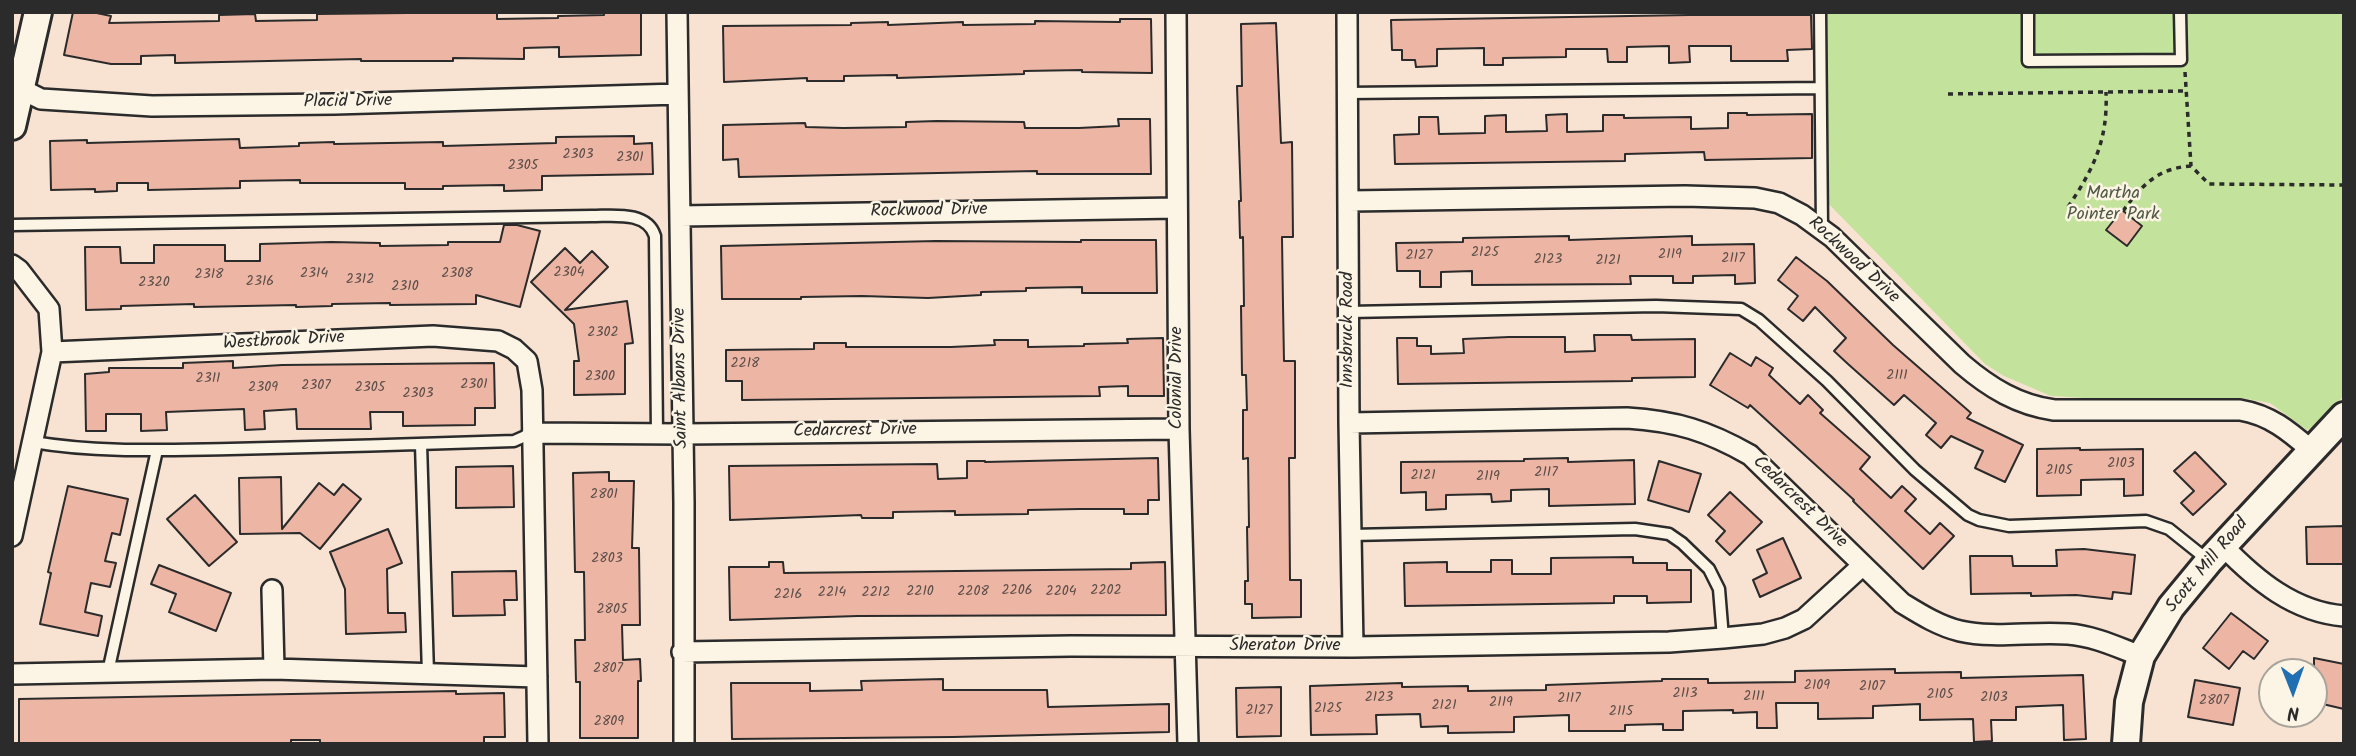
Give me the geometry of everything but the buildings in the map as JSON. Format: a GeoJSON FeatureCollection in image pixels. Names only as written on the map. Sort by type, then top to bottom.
{"type":"FeatureCollection","features":[{"type":"Feature","properties":{"kind":"street"},"geometry":{"type":"LineString","coordinates":[[12,125],[38,12]]}},
{"type":"Feature","properties":{"kind":"street","name":"Saint Albans Drive"},"geometry":{"type":"LineString","coordinates":[[677,12],[684,434],[684,744]]}},
{"type":"Feature","properties":{"kind":"street","name":"Colonial Drive"},"geometry":{"type":"LineString","coordinates":[[1176,12],[1178,429],[1188,744]]}},
{"type":"Feature","properties":{"kind":"street","name":"Innsbruck Road"},"geometry":{"type":"LineString","coordinates":[[1347,12],[1353,647]]}},
{"type":"Feature","properties":{"kind":"street","name":"Placid Drive"},"geometry":{"type":"LineString","coordinates":[[21,89],[41,99],[152,106],[335,104],[678,94]]}},
{"type":"Feature","properties":{"kind":"street","name":"Rockwood Drive"},"geometry":{"type":"LineString","coordinates":[[1349,201],[1685,196],[1755,198],[1779,203],[1822,230],[1983,383],[2011,398],[2033,407],[2054,410],[2254,412],[2278,422],[2311,450]]}},
{"type":"Feature","properties":{"kind":"street","name":"Rockwood Drive"},"geometry":{"type":"LineString","coordinates":[[680,216],[1177,208]]}},
{"type":"Feature","properties":{"kind":"street"},"geometry":{"type":"LineString","coordinates":[[12,265],[19,270],[49,309],[52,352],[12,536]]}},
{"type":"Feature","properties":{"kind":"street","name":"Westbrook Drive"},"geometry":{"type":"LineString","coordinates":[[52,352],[433,336],[498,341],[514,349],[527,361],[532,390],[532,433]]}},
{"type":"Feature","properties":{"kind":"street","name":"Scott Mill Road"},"geometry":{"type":"LineString","coordinates":[[2126,744],[2129,702],[2141,656],[2171,607],[2216,554],[2344,416]]}},
{"type":"Feature","properties":{"kind":"street","name":"Cedarcrest Drive"},"geometry":{"type":"LineString","coordinates":[[1349,423],[1627,418],[1662,420],[1685,426],[1721,439],[1750,455],[1902,603],[1931,620],[1960,631],[2071,634],[2103,641],[2141,656]]}},
{"type":"Feature","properties":{"kind":"street","name":"Cedarcrest Drive"},"geometry":{"type":"LineString","coordinates":[[532,433],[1178,429]]}},
{"type":"Feature","properties":{"kind":"street"},"geometry":{"type":"LineString","coordinates":[[532,433],[538,744]]}},
{"type":"Feature","properties":{"kind":"street"},"geometry":{"type":"LineString","coordinates":[[2216,554],[2272,591],[2302,605],[2344,616]]}},
{"type":"Feature","properties":{"kind":"street","name":"Sheraton Drive"},"geometry":{"type":"LineString","coordinates":[[682,652],[1669,642],[1763,634],[1785,628],[1804,619],[1863,565]]}},
{"type":"Feature","properties":{"kind":"street"},"geometry":{"type":"LineString","coordinates":[[272,590],[274,669]]}},
{"type":"Feature","properties":{"kind":"street"},"geometry":{"type":"LineString","coordinates":[[12,674],[274,669],[537,677]]}},
{"type":"Feature","properties":{"kind":"lane"},"geometry":{"type":"LineString","coordinates":[[1820,12],[1822,230]]}},
{"type":"Feature","properties":{"kind":"lane"},"geometry":{"type":"LineString","coordinates":[[2028,12],[2028,61],[2181,60],[2180,12]]}},
{"type":"Feature","properties":{"kind":"lane"},"geometry":{"type":"LineString","coordinates":[[1347,93],[1821,88]]}},
{"type":"Feature","properties":{"kind":"lane"},"geometry":{"type":"LineString","coordinates":[[12,225],[612,216],[642,219],[652,227],[655,236],[657,434]]}},
{"type":"Feature","properties":{"kind":"lane"},"geometry":{"type":"LineString","coordinates":[[1349,312],[1656,306],[1741,309],[1759,320],[1827,381],[1915,470],[1968,515],[2009,526],[2146,522],[2169,529],[2216,554]]}},
{"type":"Feature","properties":{"kind":"lane"},"geometry":{"type":"LineString","coordinates":[[33,442],[69,448],[157,450],[514,441],[532,433]]}},
{"type":"Feature","properties":{"kind":"lane"},"geometry":{"type":"LineString","coordinates":[[421,444],[428,674]]}},
{"type":"Feature","properties":{"kind":"lane"},"geometry":{"type":"LineString","coordinates":[[108,672],[157,450]]}},
{"type":"Feature","properties":{"kind":"lane"},"geometry":{"type":"LineString","coordinates":[[1351,535],[1634,529],[1669,534],[1695,555],[1716,579],[1721,599],[1723,638]]}},
{"type":"Feature","properties":{"kind":"path"},"geometry":{"type":"LineString","coordinates":[[2181,60],[2186,73],[2191,166],[2209,184],[2344,185]]}},
{"type":"Feature","properties":{"kind":"path"},"geometry":{"type":"LineString","coordinates":[[1948,94],[2187,91]]}},
{"type":"Feature","properties":{"kind":"path"},"geometry":{"type":"LineString","coordinates":[[2067,207],[2093,168],[2103,135],[2107,111],[2106,92]]}},
{"type":"Feature","properties":{"kind":"path"},"geometry":{"type":"LineString","coordinates":[[2123,211],[2140,190],[2167,169],[2191,166]]}},
{"type":"Feature","properties":{"kind":"green space","name":"Martha Pointer Park"},"geometry":{"type":"Polygon","coordinates":[[[1823,12],[2344,12],[2344,395],[2323,420],[2307,430],[2270,403],[2242,398],[2118,400],[2051,396],[2004,376],[1985,364],[1823,198],[1823,12]]]}}]}
